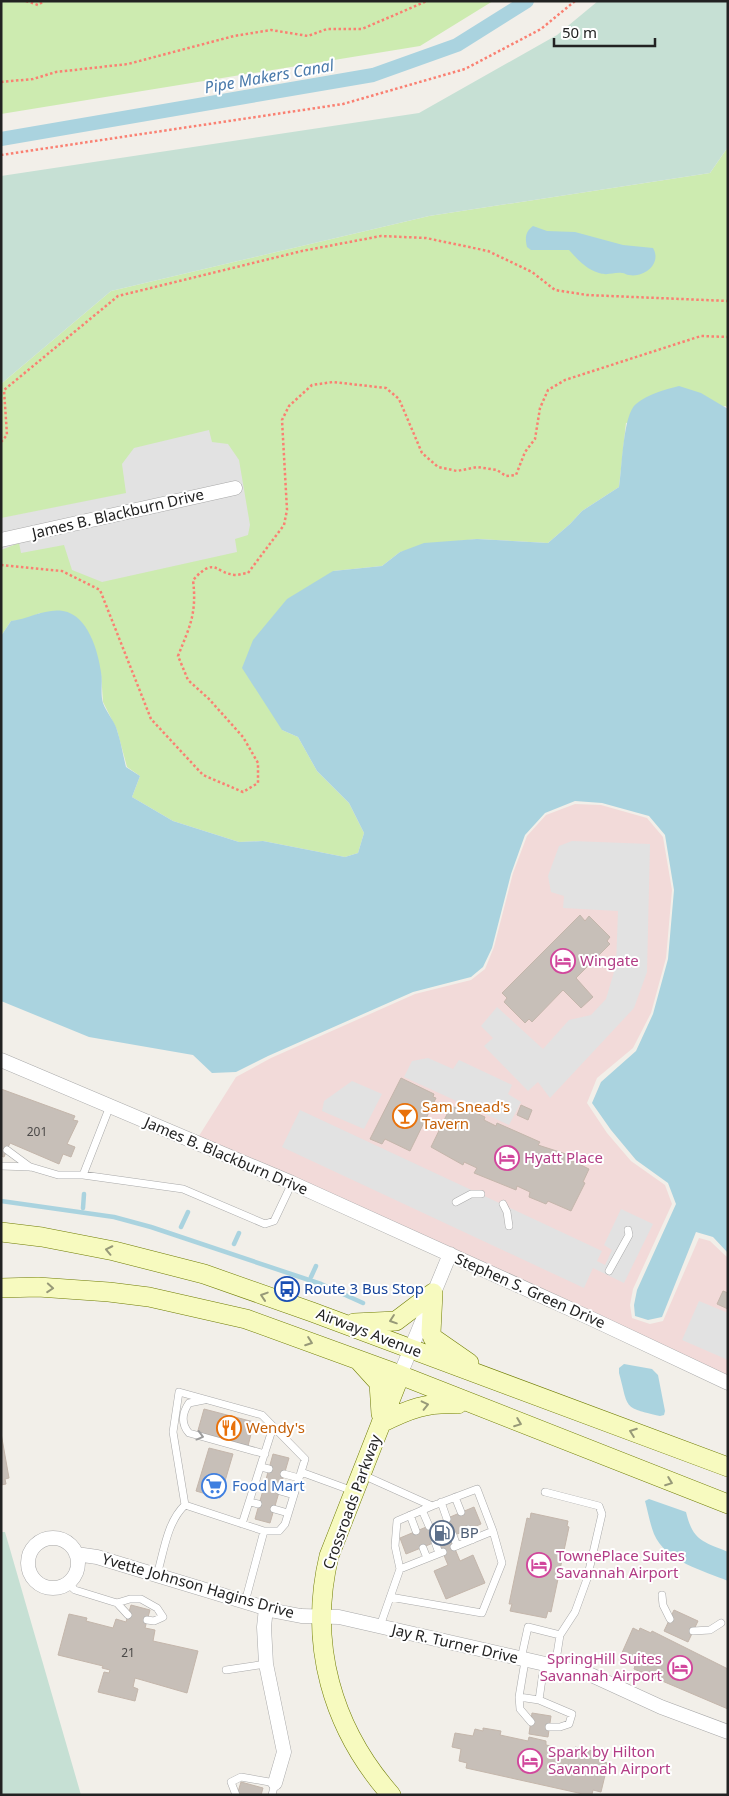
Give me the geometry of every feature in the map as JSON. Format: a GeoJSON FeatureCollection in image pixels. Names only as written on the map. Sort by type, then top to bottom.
{"type":"FeatureCollection","features":[{"type":"Feature","properties":{"kind":"main road","name":"Airways Avenue"},"geometry":{"type":"LineString","coordinates":[[1,1232],[42,1237],[150,1259],[204,1274],[341,1322],[504,1385],[728,1467]]}},
{"type":"Feature","properties":{"kind":"main road","name":"Airways Avenue"},"geometry":{"type":"LineString","coordinates":[[1,1288],[38,1287],[109,1292],[193,1306],[246,1319],[400,1375],[472,1405],[728,1504]]}},
{"type":"Feature","properties":{"kind":"main road"},"geometry":{"type":"LineString","coordinates":[[341,1322],[396,1321],[433,1293]]}},
{"type":"Feature","properties":{"kind":"main road"},"geometry":{"type":"LineString","coordinates":[[433,1293],[431,1333],[433,1338],[504,1385]]}},
{"type":"Feature","properties":{"kind":"main road"},"geometry":{"type":"LineString","coordinates":[[358,1360],[379,1384],[382,1423],[411,1408],[437,1402],[472,1405]]}},
{"type":"Feature","properties":{"kind":"main road","name":"Crossroads Parkway"},"geometry":{"type":"LineString","coordinates":[[391,1795],[363,1760],[334,1701],[320,1633],[320,1616],[324,1578],[329,1556],[356,1483],[400,1375]]}},
{"type":"Feature","properties":{"kind":"street","name":"James B. Blackburn Drive"},"geometry":{"type":"LineString","coordinates":[[1,540],[235,488]]}},
{"type":"Feature","properties":{"kind":"street","name":"James B. Blackburn Drive"},"geometry":{"type":"LineString","coordinates":[[1,1060],[292,1183],[450,1254]]}},
{"type":"Feature","properties":{"kind":"street","name":"Stephen S. Green Drive"},"geometry":{"type":"LineString","coordinates":[[400,1375],[409,1348],[450,1254],[728,1383]]}},
{"type":"Feature","properties":{"kind":"street"},"geometry":{"type":"LineString","coordinates":[[67,1583],[58,1587],[49,1587],[34,1579],[30,1572],[28,1561],[31,1552],[43,1541],[57,1538],[65,1541],[76,1554]]}},
{"type":"Feature","properties":{"kind":"street","name":"Yvette Johnson Hagins Drive"},"geometry":{"type":"LineString","coordinates":[[67,1583],[76,1573],[78,1565],[76,1554],[97,1557],[266,1608],[301,1616],[320,1616]]}},
{"type":"Feature","properties":{"kind":"street"},"geometry":{"type":"LineString","coordinates":[[266,1608],[264,1627],[266,1664],[284,1752],[274,1789]]}},
{"type":"Feature","properties":{"kind":"street","name":"Jay R. Turner Drive"},"geometry":{"type":"LineString","coordinates":[[320,1616],[339,1616],[589,1674],[661,1707],[728,1732]]}},
{"type":"Feature","properties":{"kind":"lane"},"geometry":{"type":"LineString","coordinates":[[84,1175],[110,1106]]}},
{"type":"Feature","properties":{"kind":"lane"},"geometry":{"type":"LineString","coordinates":[[7,1150],[31,1167]]}},
{"type":"Feature","properties":{"kind":"lane"},"geometry":{"type":"LineString","coordinates":[[1,1166],[31,1167],[58,1175],[84,1175],[182,1189],[265,1224],[274,1221],[292,1183]]}},
{"type":"Feature","properties":{"kind":"lane"},"geometry":{"type":"LineString","coordinates":[[456,1202],[471,1194],[481,1194]]}},
{"type":"Feature","properties":{"kind":"lane"},"geometry":{"type":"LineString","coordinates":[[503,1204],[507,1212],[508,1226]]}},
{"type":"Feature","properties":{"kind":"lane"},"geometry":{"type":"LineString","coordinates":[[609,1271],[629,1235],[628,1230]]}},
{"type":"Feature","properties":{"kind":"lane"},"geometry":{"type":"LineString","coordinates":[[180,1392],[262,1414],[305,1459],[284,1524],[278,1531],[264,1531],[186,1505],[173,1432],[180,1392]]}},
{"type":"Feature","properties":{"kind":"lane"},"geometry":{"type":"LineString","coordinates":[[210,1400],[195,1401],[186,1408],[182,1421],[184,1428],[189,1433],[265,1454]]}},
{"type":"Feature","properties":{"kind":"lane"},"geometry":{"type":"LineString","coordinates":[[242,1524],[273,1427]]}},
{"type":"Feature","properties":{"kind":"lane"},"geometry":{"type":"LineString","coordinates":[[261,1467],[269,1469]]}},
{"type":"Feature","properties":{"kind":"lane"},"geometry":{"type":"LineString","coordinates":[[284,1474],[356,1483],[432,1506]]}},
{"type":"Feature","properties":{"kind":"lane"},"geometry":{"type":"LineString","coordinates":[[256,1484],[264,1486]]}},
{"type":"Feature","properties":{"kind":"lane"},"geometry":{"type":"LineString","coordinates":[[380,1626],[390,1597],[400,1569],[394,1546],[397,1521],[440,1502],[477,1489],[493,1531],[502,1562],[482,1613],[390,1597]]}},
{"type":"Feature","properties":{"kind":"lane"},"geometry":{"type":"LineString","coordinates":[[280,1490],[294,1495]]}},
{"type":"Feature","properties":{"kind":"lane"},"geometry":{"type":"LineString","coordinates":[[539,1700],[560,1634],[575,1612],[587,1579],[602,1514],[599,1506],[545,1492]]}},
{"type":"Feature","properties":{"kind":"lane"},"geometry":{"type":"LineString","coordinates":[[455,1497],[461,1512]]}},
{"type":"Feature","properties":{"kind":"lane"},"geometry":{"type":"LineString","coordinates":[[250,1502],[258,1504]]}},
{"type":"Feature","properties":{"kind":"lane"},"geometry":{"type":"LineString","coordinates":[[440,1502],[447,1519]]}},
{"type":"Feature","properties":{"kind":"lane"},"geometry":{"type":"LineString","coordinates":[[157,1575],[171,1526],[177,1513],[186,1505]]}},
{"type":"Feature","properties":{"kind":"lane"},"geometry":{"type":"LineString","coordinates":[[274,1509],[288,1513]]}},
{"type":"Feature","properties":{"kind":"lane"},"geometry":{"type":"LineString","coordinates":[[422,1510],[429,1526]]}},
{"type":"Feature","properties":{"kind":"lane"},"geometry":{"type":"LineString","coordinates":[[410,1515],[416,1531]]}},
{"type":"Feature","properties":{"kind":"lane"},"geometry":{"type":"LineString","coordinates":[[468,1529],[472,1540]]}},
{"type":"Feature","properties":{"kind":"lane"},"geometry":{"type":"LineString","coordinates":[[245,1602],[264,1531]]}},
{"type":"Feature","properties":{"kind":"lane"},"geometry":{"type":"LineString","coordinates":[[453,1535],[456,1547],[493,1531]]}},
{"type":"Feature","properties":{"kind":"lane"},"geometry":{"type":"LineString","coordinates":[[400,1569],[441,1552],[435,1542]]}},
{"type":"Feature","properties":{"kind":"lane"},"geometry":{"type":"LineString","coordinates":[[423,1548],[427,1558]]}},
{"type":"Feature","properties":{"kind":"lane"},"geometry":{"type":"LineString","coordinates":[[67,1583],[75,1590],[117,1603],[128,1615]]}},
{"type":"Feature","properties":{"kind":"lane"},"geometry":{"type":"LineString","coordinates":[[662,1595],[663,1605],[670,1619]]}},
{"type":"Feature","properties":{"kind":"lane"},"geometry":{"type":"LineString","coordinates":[[117,1603],[130,1599],[141,1599],[157,1608],[163,1617],[154,1621],[147,1620]]}},
{"type":"Feature","properties":{"kind":"lane"},"geometry":{"type":"LineString","coordinates":[[694,1631],[710,1630],[721,1623]]}},
{"type":"Feature","properties":{"kind":"lane"},"geometry":{"type":"LineString","coordinates":[[530,1722],[520,1709],[519,1697],[528,1627],[560,1634]]}},
{"type":"Feature","properties":{"kind":"lane"},"geometry":{"type":"LineString","coordinates":[[226,1670],[266,1664]]}},
{"type":"Feature","properties":{"kind":"lane"},"geometry":{"type":"LineString","coordinates":[[519,1697],[539,1700],[572,1714],[569,1724],[560,1727],[549,1727]]}},
{"type":"Feature","properties":{"kind":"lane"},"geometry":{"type":"LineString","coordinates":[[236,1795],[230,1782],[241,1777],[274,1789]]}},
{"type":"Feature","properties":{"kind":"path"},"geometry":{"type":"LineString","coordinates":[[26,1],[38,5],[44,1]]}},
{"type":"Feature","properties":{"kind":"path"},"geometry":{"type":"LineString","coordinates":[[1,82],[33,79],[56,72],[128,64],[234,36],[271,30],[308,36],[327,29],[362,29],[427,1]]}},
{"type":"Feature","properties":{"kind":"path"},"geometry":{"type":"LineString","coordinates":[[1,155],[343,104],[465,69],[541,29],[575,1]]}},
{"type":"Feature","properties":{"kind":"path"},"geometry":{"type":"LineString","coordinates":[[1,442],[7,435],[4,390],[118,296],[302,251],[361,239],[381,236],[426,238],[488,251],[532,272],[555,290],[588,295],[728,301]]}},
{"type":"Feature","properties":{"kind":"path"},"geometry":{"type":"LineString","coordinates":[[1,565],[62,571],[100,590],[151,719],[203,775],[243,792],[258,783],[258,764],[243,737],[209,699],[188,680],[178,656],[193,620],[195,597],[193,580],[202,570],[216,567],[235,575],[248,572],[284,525],[286,510],[282,420],[290,406],[312,385],[333,382],[386,388],[399,399],[422,453],[438,467],[457,471],[476,467],[497,470],[506,476],[516,475],[525,452],[536,439],[540,408],[548,390],[565,380],[701,336],[728,337]]}},
{"type":"Feature","properties":{"kind":"shaded area"},"geometry":{"type":"Polygon","coordinates":[[[209,430],[212,442],[228,444],[239,460],[250,525],[248,535],[235,539],[237,552],[102,582],[72,570],[64,545],[21,553],[19,543],[1,550],[1,518],[126,493],[122,464],[134,448],[209,430]]]}},
{"type":"Feature","properties":{"kind":"shaded area"},"geometry":{"type":"Polygon","coordinates":[[[575,804],[601,805],[647,818],[663,837],[672,890],[666,958],[651,1013],[633,1048],[597,1078],[587,1103],[607,1133],[631,1161],[665,1185],[672,1204],[633,1289],[630,1305],[632,1318],[650,1324],[663,1321],[699,1238],[710,1241],[728,1258],[728,1383],[197,1139],[236,1077],[271,1058],[415,994],[471,980],[485,969],[494,947],[513,873],[527,836],[546,815],[575,804]]]}},
{"type":"Feature","properties":{"kind":"shaded area"},"geometry":{"type":"Polygon","coordinates":[[[572,841],[650,844],[647,972],[634,1008],[550,1098],[538,1082],[528,1091],[484,1046],[493,1038],[481,1026],[497,1007],[543,1049],[569,1020],[591,1015],[606,999],[616,965],[618,911],[563,908],[564,896],[551,892],[548,876],[559,846],[572,841]]]}},
{"type":"Feature","properties":{"kind":"shaded area"},"geometry":{"type":"Polygon","coordinates":[[[428,1058],[453,1069],[459,1060],[512,1085],[508,1094],[521,1102],[509,1125],[404,1077],[412,1061],[428,1058]]]}},
{"type":"Feature","properties":{"kind":"shaded area"},"geometry":{"type":"Polygon","coordinates":[[[352,1081],[382,1094],[364,1129],[322,1111],[324,1101],[352,1081]]]}},
{"type":"Feature","properties":{"kind":"shaded area"},"geometry":{"type":"Polygon","coordinates":[[[300,1110],[602,1251],[597,1261],[605,1265],[612,1250],[604,1245],[621,1209],[653,1224],[624,1283],[593,1268],[584,1288],[282,1147],[300,1110]]]}},
{"type":"Feature","properties":{"kind":"shaded area"},"geometry":{"type":"Polygon","coordinates":[[[699,1301],[728,1313],[728,1360],[682,1340],[699,1301]]]}},
{"type":"Feature","properties":{"kind":"green space"},"geometry":{"type":"Polygon","coordinates":[[[1,1],[493,1],[420,46],[1,114],[1,1]]]}},
{"type":"Feature","properties":{"kind":"green space"},"geometry":{"type":"Polygon","coordinates":[[[598,1],[728,1],[728,147],[710,173],[429,216],[111,291],[1,384],[1,176],[419,113],[557,35],[598,1]]]}},
{"type":"Feature","properties":{"kind":"green space"},"geometry":{"type":"Polygon","coordinates":[[[728,147],[728,409],[726,406],[626,423],[619,487],[582,511],[548,543],[477,539],[459,541],[400,552],[382,566],[333,571],[282,730],[298,737],[317,771],[349,803],[364,833],[358,853],[345,857],[263,841],[239,842],[173,821],[132,797],[140,776],[127,767],[117,730],[103,702],[101,673],[40,613],[24,620],[11,621],[1,636],[1,384],[111,291],[429,216],[710,173],[728,147]]]}},
{"type":"Feature","properties":{"kind":"green space"},"geometry":{"type":"Polygon","coordinates":[[[1,1532],[5,1532],[81,1795],[1,1795],[1,1532]]]}},
{"type":"Feature","properties":{"kind":"water"},"geometry":{"type":"Polygon","coordinates":[[[533,226],[547,231],[575,232],[623,245],[653,248],[655,254],[654,264],[646,272],[635,275],[599,273],[586,267],[569,250],[531,250],[527,247],[526,238],[528,231],[533,226]]]}},
{"type":"Feature","properties":{"kind":"water"},"geometry":{"type":"Polygon","coordinates":[[[679,386],[701,393],[728,409],[728,1253],[713,1237],[696,1232],[662,1317],[648,1320],[635,1316],[634,1305],[637,1290],[676,1204],[668,1183],[636,1160],[592,1103],[601,1082],[636,1051],[653,1014],[668,959],[674,890],[665,835],[649,816],[602,803],[575,801],[545,813],[525,835],[511,874],[492,948],[483,967],[471,977],[413,992],[236,1072],[212,1073],[193,1055],[89,1037],[1,1001],[1,636],[11,621],[44,612],[63,611],[79,619],[90,635],[94,645],[102,676],[103,703],[117,730],[126,767],[140,776],[132,797],[173,821],[239,842],[263,841],[345,857],[358,853],[364,833],[349,803],[317,771],[298,737],[282,730],[242,668],[253,640],[287,599],[333,571],[382,566],[400,552],[424,543],[477,539],[548,543],[582,511],[619,487],[628,419],[636,404],[651,395],[679,386]]]}},
{"type":"Feature","properties":{"kind":"water"},"geometry":{"type":"Polygon","coordinates":[[[624,1364],[652,1369],[658,1375],[665,1411],[664,1415],[660,1416],[639,1411],[629,1405],[619,1373],[619,1368],[624,1364]]]}},
{"type":"Feature","properties":{"kind":"water"},"geometry":{"type":"Polygon","coordinates":[[[649,1499],[686,1512],[692,1529],[700,1539],[728,1552],[728,1581],[686,1564],[659,1543],[654,1534],[645,1501],[649,1499]]]}},
{"type":"Feature","properties":{"kind":"building","name":"Wingate"},"geometry":{"type":"Polygon","coordinates":[[[580,915],[585,921],[589,916],[610,937],[607,941],[610,944],[576,978],[593,997],[581,1008],[563,990],[532,1022],[529,1019],[525,1023],[504,1002],[507,998],[502,993],[580,915]]]}},
{"type":"Feature","properties":{"kind":"building","name":"Sam Snead's Tavern"},"geometry":{"type":"Polygon","coordinates":[[[401,1078],[434,1094],[433,1097],[436,1098],[410,1151],[385,1139],[382,1144],[370,1139],[401,1078]]]}},
{"type":"Feature","properties":{"kind":"building"},"geometry":{"type":"Polygon","coordinates":[[[1,1089],[75,1116],[73,1120],[78,1121],[67,1144],[75,1147],[71,1157],[63,1154],[59,1164],[10,1143],[4,1157],[1,1156],[1,1089]]]}},
{"type":"Feature","properties":{"kind":"building"},"geometry":{"type":"Polygon","coordinates":[[[521,1105],[532,1110],[528,1120],[517,1115],[521,1105]]]}},
{"type":"Feature","properties":{"kind":"building","name":"Hyatt Place"},"geometry":{"type":"Polygon","coordinates":[[[451,1106],[466,1112],[467,1109],[485,1117],[484,1120],[496,1126],[497,1123],[540,1142],[538,1145],[569,1155],[567,1158],[589,1169],[583,1182],[585,1183],[571,1211],[548,1201],[546,1204],[529,1197],[530,1192],[517,1186],[516,1190],[474,1173],[477,1168],[464,1162],[463,1165],[431,1147],[451,1106]]]}},
{"type":"Feature","properties":{"kind":"building"},"geometry":{"type":"Polygon","coordinates":[[[723,1291],[728,1293],[728,1309],[717,1304],[723,1291]]]}},
{"type":"Feature","properties":{"kind":"building"},"geometry":{"type":"Polygon","coordinates":[[[204,1409],[254,1422],[248,1446],[197,1434],[204,1409]]]}},
{"type":"Feature","properties":{"kind":"building"},"geometry":{"type":"Polygon","coordinates":[[[1,1433],[9,1478],[5,1479],[6,1484],[1,1485],[1,1433]]]}},
{"type":"Feature","properties":{"kind":"building"},"geometry":{"type":"Polygon","coordinates":[[[209,1448],[233,1454],[220,1498],[196,1491],[209,1448]]]}},
{"type":"Feature","properties":{"kind":"building"},"geometry":{"type":"Polygon","coordinates":[[[273,1454],[289,1458],[270,1523],[255,1519],[273,1454]]]}},
{"type":"Feature","properties":{"kind":"building"},"geometry":{"type":"Polygon","coordinates":[[[474,1507],[481,1524],[450,1537],[460,1561],[473,1555],[485,1583],[446,1599],[434,1571],[448,1565],[438,1541],[406,1554],[400,1538],[474,1507]]]}},
{"type":"Feature","properties":{"kind":"building","name":"TownePlace Suites Savannah Airport"},"geometry":{"type":"Polygon","coordinates":[[[531,1513],[568,1521],[567,1526],[569,1527],[551,1612],[548,1611],[546,1618],[510,1611],[512,1604],[509,1604],[527,1518],[530,1519],[531,1513]]]}},
{"type":"Feature","properties":{"kind":"building"},"geometry":{"type":"Polygon","coordinates":[[[131,1605],[150,1610],[145,1628],[155,1630],[153,1641],[198,1651],[187,1693],[135,1678],[133,1687],[138,1689],[135,1701],[98,1692],[104,1672],[109,1673],[110,1670],[102,1668],[103,1666],[58,1655],[69,1614],[87,1618],[86,1621],[113,1628],[116,1619],[126,1622],[131,1605]]]}},
{"type":"Feature","properties":{"kind":"building"},"geometry":{"type":"Polygon","coordinates":[[[674,1610],[698,1621],[688,1642],[664,1631],[674,1610]]]}},
{"type":"Feature","properties":{"kind":"building","name":"SpringHill Suites Savannah Airport"},"geometry":{"type":"Polygon","coordinates":[[[633,1628],[639,1631],[640,1628],[651,1633],[652,1631],[728,1669],[728,1709],[634,1669],[635,1666],[625,1661],[626,1658],[621,1655],[633,1628]]]}},
{"type":"Feature","properties":{"kind":"building"},"geometry":{"type":"Polygon","coordinates":[[[532,1713],[551,1716],[548,1737],[529,1734],[532,1713]]]}},
{"type":"Feature","properties":{"kind":"building","name":"Spark by Hilton Savannah Airport"},"geometry":{"type":"Polygon","coordinates":[[[483,1728],[501,1731],[500,1735],[528,1741],[529,1737],[546,1741],[546,1745],[574,1751],[575,1747],[593,1751],[593,1755],[600,1756],[599,1761],[608,1763],[601,1792],[593,1790],[592,1794],[583,1794],[466,1768],[467,1763],[459,1761],[461,1749],[452,1747],[455,1733],[473,1736],[475,1729],[483,1731],[483,1728]]]}},
{"type":"Feature","properties":{"kind":"building"},"geometry":{"type":"Polygon","coordinates":[[[241,1782],[263,1788],[261,1795],[237,1795],[241,1782]]]}},
{"type":"Feature","properties":{"kind":"waterway","name":"Pipe Makers Canal"},"geometry":{"type":"LineString","coordinates":[[1,139],[373,75],[457,45],[527,1]]}},
{"type":"Feature","properties":{"kind":"waterway"},"geometry":{"type":"LineString","coordinates":[[83,1208],[84,1194]]}},
{"type":"Feature","properties":{"kind":"waterway"},"geometry":{"type":"LineString","coordinates":[[1,1201],[114,1217],[151,1227],[321,1284],[363,1303]]}},
{"type":"Feature","properties":{"kind":"waterway"},"geometry":{"type":"LineString","coordinates":[[181,1227],[188,1212]]}},
{"type":"Feature","properties":{"kind":"waterway"},"geometry":{"type":"LineString","coordinates":[[234,1244],[239,1233]]}},
{"type":"Feature","properties":{"kind":"waterway"},"geometry":{"type":"LineString","coordinates":[[311,1277],[316,1266]]}},
{"type":"Feature","properties":{"kind":"place","name":"Wingate"},"geometry":{"type":"Point","coordinates":[563,961]}},
{"type":"Feature","properties":{"kind":"place","name":"Sam Snead's Tavern"},"geometry":{"type":"Point","coordinates":[405,1116]}},
{"type":"Feature","properties":{"kind":"place","name":"Hyatt Place"},"geometry":{"type":"Point","coordinates":[507,1158]}},
{"type":"Feature","properties":{"kind":"place","name":"Route 3 Bus Stop"},"geometry":{"type":"Point","coordinates":[287,1289]}},
{"type":"Feature","properties":{"kind":"place","name":"Wendy's"},"geometry":{"type":"Point","coordinates":[229,1428]}},
{"type":"Feature","properties":{"kind":"place","name":"Food Mart"},"geometry":{"type":"Point","coordinates":[214,1486]}},
{"type":"Feature","properties":{"kind":"place","name":"BP"},"geometry":{"type":"Point","coordinates":[442,1533]}},
{"type":"Feature","properties":{"kind":"place","name":"TownePlace Suites Savannah Airport"},"geometry":{"type":"Point","coordinates":[539,1565]}},
{"type":"Feature","properties":{"kind":"place","name":"SpringHill Suites Savannah Airport"},"geometry":{"type":"Point","coordinates":[680,1668]}},
{"type":"Feature","properties":{"kind":"place","name":"Spark by Hilton Savannah Airport"},"geometry":{"type":"Point","coordinates":[530,1761]}}]}
